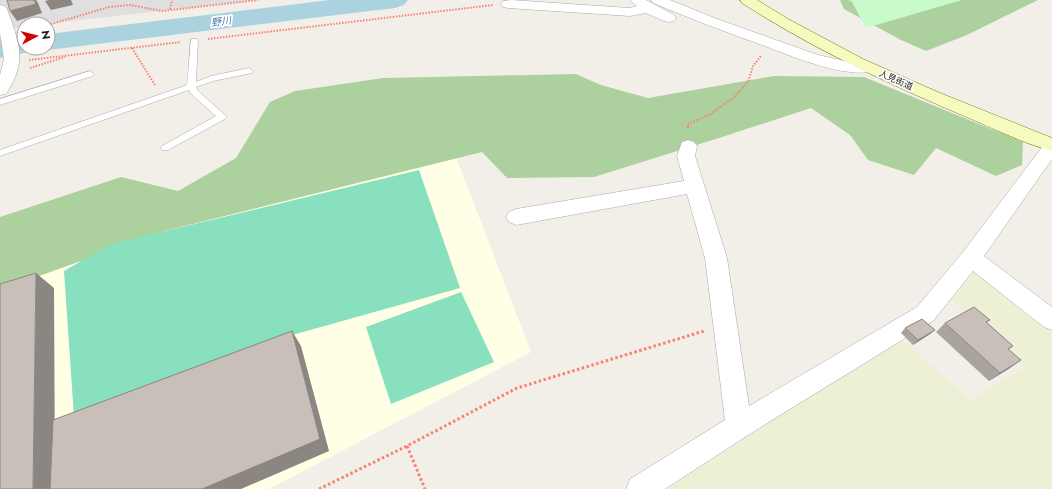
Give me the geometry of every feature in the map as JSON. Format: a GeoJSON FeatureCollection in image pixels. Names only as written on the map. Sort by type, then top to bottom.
{"type":"FeatureCollection","features":[{"type":"Feature","properties":{"kind":"main road","name":"人見街道"},"geometry":{"type":"LineString","coordinates":[[747,0],[815,41],[869,68],[1052,146]]}},
{"type":"Feature","properties":{"kind":"street"},"geometry":{"type":"LineString","coordinates":[[648,3],[678,22],[761,55],[809,66],[869,68]]}},
{"type":"Feature","properties":{"kind":"street"},"geometry":{"type":"LineString","coordinates":[[508,4],[630,12],[648,3],[705,19],[814,59],[845,66]]}},
{"type":"Feature","properties":{"kind":"street"},"geometry":{"type":"LineString","coordinates":[[0,90],[11,65],[7,34],[0,9],[15,5]]}},
{"type":"Feature","properties":{"kind":"street"},"geometry":{"type":"LineString","coordinates":[[688,146],[686,156],[716,258],[739,426]]}},
{"type":"Feature","properties":{"kind":"street"},"geometry":{"type":"LineString","coordinates":[[640,489],[739,426],[925,314],[971,258],[1052,146]]}},
{"type":"Feature","properties":{"kind":"street"},"geometry":{"type":"LineString","coordinates":[[516,217],[695,186]]}},
{"type":"Feature","properties":{"kind":"street"},"geometry":{"type":"LineString","coordinates":[[971,258],[1052,320]]}},
{"type":"Feature","properties":{"kind":"lane"},"geometry":{"type":"LineString","coordinates":[[165,148],[222,117],[194,92],[191,86],[194,41]]}},
{"type":"Feature","properties":{"kind":"lane"},"geometry":{"type":"LineString","coordinates":[[0,153],[212,79],[249,71]]}},
{"type":"Feature","properties":{"kind":"lane"},"geometry":{"type":"LineString","coordinates":[[0,102],[90,74]]}},
{"type":"Feature","properties":{"kind":"path"},"geometry":{"type":"LineString","coordinates":[[170,10],[172,0]]}},
{"type":"Feature","properties":{"kind":"path"},"geometry":{"type":"LineString","coordinates":[[56,23],[109,7],[130,5],[170,10],[258,0]]}},
{"type":"Feature","properties":{"kind":"path"},"geometry":{"type":"LineString","coordinates":[[11,65],[71,55],[508,4]]}},
{"type":"Feature","properties":{"kind":"path"},"geometry":{"type":"LineString","coordinates":[[132,48],[163,97]]}},
{"type":"Feature","properties":{"kind":"path"},"geometry":{"type":"LineString","coordinates":[[11,65],[71,55]]}},
{"type":"Feature","properties":{"kind":"path"},"geometry":{"type":"LineString","coordinates":[[688,146],[688,124],[709,114],[733,98],[748,82],[753,66],[761,55]]}},
{"type":"Feature","properties":{"kind":"path"},"geometry":{"type":"LineString","coordinates":[[319,489],[407,446],[517,388],[724,324]]}},
{"type":"Feature","properties":{"kind":"path"},"geometry":{"type":"LineString","coordinates":[[407,446],[425,489]]}},
{"type":"Feature","properties":{"kind":"shaded area"},"geometry":{"type":"Polygon","coordinates":[[[0,0],[256,0],[56,23],[56,16],[16,16],[16,28],[0,31],[0,0]]]}},
{"type":"Feature","properties":{"kind":"shaded area"},"geometry":{"type":"Polygon","coordinates":[[[456,157],[531,352],[269,489],[0,489],[0,287],[149,222],[456,157]]]}},
{"type":"Feature","properties":{"kind":"shaded area"},"geometry":{"type":"Polygon","coordinates":[[[974,266],[1052,323],[1052,489],[667,489],[899,337],[971,400],[1026,366],[949,298],[974,266]]]}},
{"type":"Feature","properties":{"kind":"green space"},"geometry":{"type":"Polygon","coordinates":[[[840,0],[1038,0],[967,35],[926,51],[901,40],[844,9],[840,0]]]}},
{"type":"Feature","properties":{"kind":"green space"},"geometry":{"type":"Polygon","coordinates":[[[848,0],[962,0],[866,28],[852,2],[848,0]]]}},
{"type":"Feature","properties":{"kind":"green space"},"geometry":{"type":"Polygon","coordinates":[[[576,74],[601,85],[648,98],[774,76],[864,77],[1023,142],[1022,165],[996,176],[936,148],[914,175],[868,160],[850,135],[811,108],[594,177],[507,178],[482,152],[165,231],[0,290],[0,217],[121,177],[178,191],[236,158],[270,102],[295,91],[383,78],[576,74]]]}},
{"type":"Feature","properties":{"kind":"green space"},"geometry":{"type":"Polygon","coordinates":[[[419,170],[460,288],[271,341],[74,417],[64,271],[111,244],[419,170]]]}},
{"type":"Feature","properties":{"kind":"green space"},"geometry":{"type":"Polygon","coordinates":[[[461,292],[494,362],[391,404],[366,327],[461,292]]]}},
{"type":"Feature","properties":{"kind":"building"},"geometry":{"type":"Polygon","coordinates":[[[7,0],[34,0],[36,4],[10,11],[7,0]]]}},
{"type":"Feature","properties":{"kind":"building"},"geometry":{"type":"Polygon","coordinates":[[[36,273],[33,489],[0,489],[0,284],[36,273]]]}},
{"type":"Feature","properties":{"kind":"building"},"geometry":{"type":"Polygon","coordinates":[[[974,307],[990,320],[986,322],[1013,346],[1008,349],[1021,360],[1000,373],[945,323],[974,307]]]}},
{"type":"Feature","properties":{"kind":"building"},"geometry":{"type":"Polygon","coordinates":[[[922,319],[935,330],[918,340],[905,328],[922,319]]]}},
{"type":"Feature","properties":{"kind":"building"},"geometry":{"type":"Polygon","coordinates":[[[292,331],[320,439],[202,489],[50,489],[53,420],[292,331]]]}},
{"type":"Feature","properties":{"kind":"waterway","name":"野川"},"geometry":{"type":"LineString","coordinates":[[56,41],[395,0]]}},
{"type":"Feature","properties":{"kind":"waterway","name":"野川"},"geometry":{"type":"LineString","coordinates":[[0,49],[16,46]]}}]}
